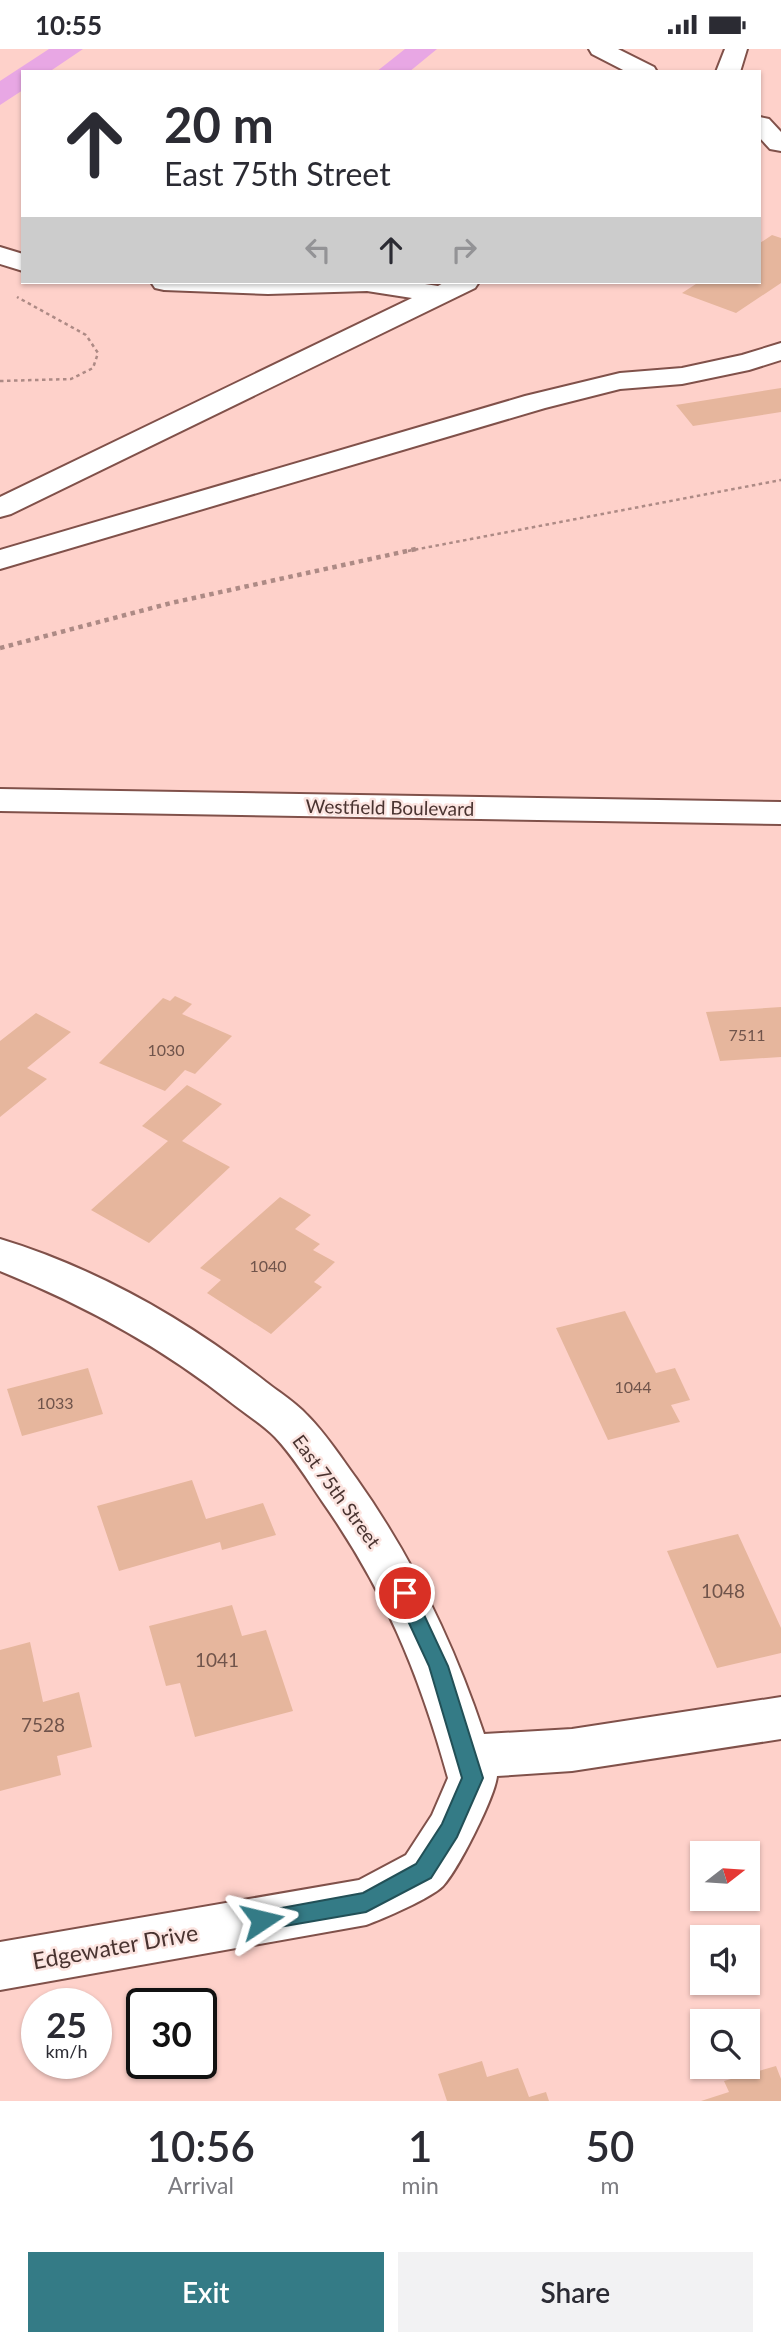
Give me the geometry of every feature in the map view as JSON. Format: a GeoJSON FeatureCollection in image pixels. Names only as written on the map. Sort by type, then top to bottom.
{"type":"FeatureCollection","features":[{"type":"Feature","properties":{"kind":"street"},"geometry":{"type":"LineString","coordinates":[[600,49],[642,70]]}},
{"type":"Feature","properties":{"kind":"street"},"geometry":{"type":"LineString","coordinates":[[730,70],[736,49]]}},
{"type":"Feature","properties":{"kind":"street"},"geometry":{"type":"LineString","coordinates":[[761,126],[773,145]]}},
{"type":"Feature","properties":{"kind":"street"},"geometry":{"type":"LineString","coordinates":[[0,255],[21,263]]}},
{"type":"Feature","properties":{"kind":"street"},"geometry":{"type":"LineString","coordinates":[[216,284],[318,284]]}},
{"type":"Feature","properties":{"kind":"street"},"geometry":{"type":"LineString","coordinates":[[396,284],[454,288]]}},
{"type":"Feature","properties":{"kind":"street"},"geometry":{"type":"LineString","coordinates":[[0,508],[454,288]]}},
{"type":"Feature","properties":{"kind":"street"},"geometry":{"type":"LineString","coordinates":[[0,560],[535,402],[620,381],[682,376],[749,362],[781,351]]}},
{"type":"Feature","properties":{"kind":"street","name":"Westfield Boulevard"},"geometry":{"type":"LineString","coordinates":[[0,800],[781,813]]}},
{"type":"Feature","properties":{"kind":"street","name":"East 75th Street"},"geometry":{"type":"LineString","coordinates":[[0,1254],[50,1274],[128,1312],[180,1342],[236,1380],[283,1418],[318,1458],[356,1511],[392,1570],[439,1666],[472,1778],[450,1830]]}},
{"type":"Feature","properties":{"kind":"street"},"geometry":{"type":"LineString","coordinates":[[467,1756],[572,1750],[781,1718]]}},
{"type":"Feature","properties":{"kind":"street","name":"Edgewater Drive"},"geometry":{"type":"LineString","coordinates":[[0,1966],[366,1902],[424,1871],[450,1830]]}},
{"type":"Feature","properties":{"kind":"path"},"geometry":{"type":"LineString","coordinates":[[0,381],[71,379],[93,369],[98,353],[86,335],[14,295]]}},
{"type":"Feature","properties":{"kind":"path"},"geometry":{"type":"LineString","coordinates":[[0,648],[87,623],[331,567],[633,505],[781,480]]}},
{"type":"Feature","properties":{"kind":"shaded area"},"geometry":{"type":"Polygon","coordinates":[[[49,49],[83,49],[52,70],[21,70],[21,91],[0,105],[0,81],[49,49]]]}},
{"type":"Feature","properties":{"kind":"shaded area"},"geometry":{"type":"Polygon","coordinates":[[[405,49],[437,49],[411,70],[379,70],[405,49]]]}},
{"type":"Feature","properties":{"kind":"building"},"geometry":{"type":"Polygon","coordinates":[[[772,235],[781,238],[781,283],[736,313],[682,293],[696,284],[761,284],[761,242],[772,235]]]}},
{"type":"Feature","properties":{"kind":"building"},"geometry":{"type":"Polygon","coordinates":[[[781,388],[781,412],[693,426],[676,405],[781,388]]]}},
{"type":"Feature","properties":{"kind":"building"},"geometry":{"type":"Polygon","coordinates":[[[175,996],[192,1004],[182,1014],[232,1036],[195,1074],[185,1070],[165,1091],[99,1063],[163,998],[170,1001],[175,996]]]}},
{"type":"Feature","properties":{"kind":"building"},"geometry":{"type":"Polygon","coordinates":[[[781,1007],[781,1057],[720,1061],[706,1012],[781,1007]]]}},
{"type":"Feature","properties":{"kind":"building"},"geometry":{"type":"Polygon","coordinates":[[[36,1013],[71,1032],[27,1068],[47,1079],[0,1117],[0,1041],[36,1013]]]}},
{"type":"Feature","properties":{"kind":"building"},"geometry":{"type":"Polygon","coordinates":[[[187,1085],[222,1104],[182,1141],[230,1167],[149,1243],[91,1210],[168,1141],[142,1126],[187,1085]]]}},
{"type":"Feature","properties":{"kind":"building"},"geometry":{"type":"Polygon","coordinates":[[[280,1197],[311,1215],[295,1229],[320,1244],[313,1250],[335,1262],[314,1282],[322,1287],[271,1334],[207,1293],[221,1280],[200,1268],[280,1197]]]}},
{"type":"Feature","properties":{"kind":"building"},"geometry":{"type":"Polygon","coordinates":[[[625,1311],[656,1373],[675,1368],[690,1400],[671,1405],[680,1422],[608,1440],[556,1328],[625,1311]]]}},
{"type":"Feature","properties":{"kind":"building"},"geometry":{"type":"Polygon","coordinates":[[[88,1368],[103,1414],[22,1436],[7,1389],[88,1368]]]}},
{"type":"Feature","properties":{"kind":"building"},"geometry":{"type":"Polygon","coordinates":[[[192,1480],[206,1519],[263,1503],[276,1535],[222,1550],[220,1542],[119,1571],[97,1506],[192,1480]]]}},
{"type":"Feature","properties":{"kind":"building"},"geometry":{"type":"Polygon","coordinates":[[[738,1534],[781,1628],[781,1653],[717,1668],[667,1551],[738,1534]]]}},
{"type":"Feature","properties":{"kind":"building"},"geometry":{"type":"Polygon","coordinates":[[[232,1605],[242,1636],[266,1630],[293,1711],[195,1737],[180,1683],[166,1686],[149,1626],[232,1605]]]}},
{"type":"Feature","properties":{"kind":"building"},"geometry":{"type":"Polygon","coordinates":[[[30,1642],[43,1702],[79,1692],[92,1747],[57,1756],[61,1775],[0,1791],[0,1650],[30,1642]]]}},
{"type":"Feature","properties":{"kind":"building"},"geometry":{"type":"Polygon","coordinates":[[[482,2061],[487,2077],[518,2068],[529,2097],[546,2092],[549,2101],[447,2101],[438,2074],[482,2061]]]}},
{"type":"Feature","properties":{"kind":"building"},"geometry":{"type":"Polygon","coordinates":[[[776,2066],[781,2079],[781,2101],[701,2101],[729,2092],[724,2081],[760,2079],[760,2071],[776,2066]]]}},
{"type":"Feature","properties":{"kind":"route"},"geometry":{"type":"LineString","coordinates":[[262,1920],[366,1902],[424,1871],[450,1830],[472,1778],[439,1666],[405,1593]]}}]}
